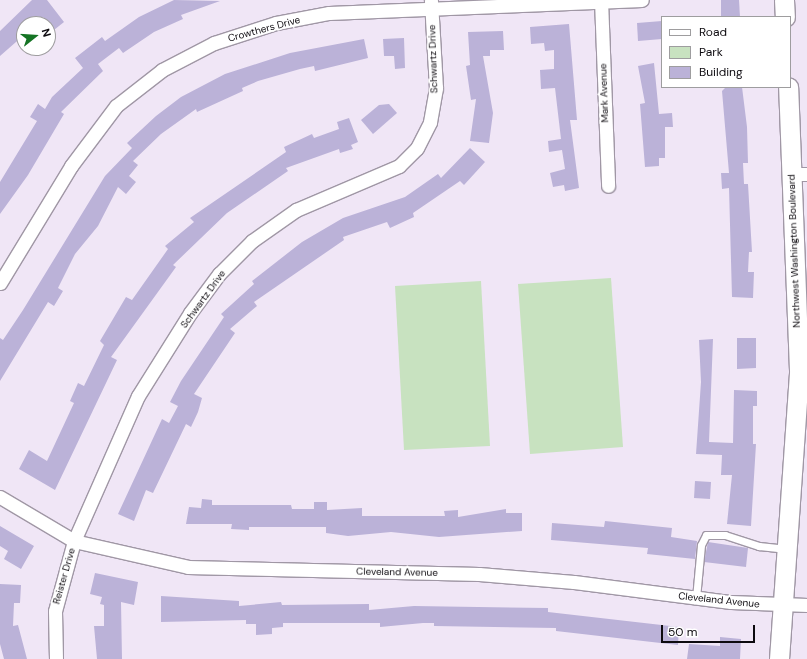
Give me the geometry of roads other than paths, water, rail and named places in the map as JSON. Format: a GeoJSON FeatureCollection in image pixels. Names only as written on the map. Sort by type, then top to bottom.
{"type":"FeatureCollection","features":[{"type":"Feature","properties":{"kind":"main road"},"geometry":{"type":"LineString","coordinates":[[784,0],[785,16]]}},
{"type":"Feature","properties":{"kind":"main road","name":"Northwest Washington Boulevard"},"geometry":{"type":"LineString","coordinates":[[779,659],[802,425],[799,370],[799,174],[788,88]]}},
{"type":"Feature","properties":{"kind":"street","name":"Crowthers Drive"},"geometry":{"type":"LineString","coordinates":[[0,283],[71,166],[116,106],[162,70],[214,43],[276,23],[329,13],[431,3],[642,0]]}},
{"type":"Feature","properties":{"kind":"street","name":"Mark Avenue"},"geometry":{"type":"LineString","coordinates":[[601,1],[608,186]]}},
{"type":"Feature","properties":{"kind":"street","name":"Schwartz Drive"},"geometry":{"type":"LineString","coordinates":[[74,541],[138,396],[219,274],[252,241],[296,210],[399,166],[417,148],[430,122],[436,88],[431,3]]}},
{"type":"Feature","properties":{"kind":"street","name":"Cleveland Avenue"},"geometry":{"type":"LineString","coordinates":[[0,497],[74,541],[188,567],[479,574],[696,598],[785,606],[807,605]]}},
{"type":"Feature","properties":{"kind":"street","name":"Reister Drive"},"geometry":{"type":"LineString","coordinates":[[56,659],[55,610],[74,541]]}},
{"type":"Feature","properties":{"kind":"lane"},"geometry":{"type":"LineString","coordinates":[[696,598],[701,545],[706,535],[725,535],[759,546],[789,549]]}}]}
